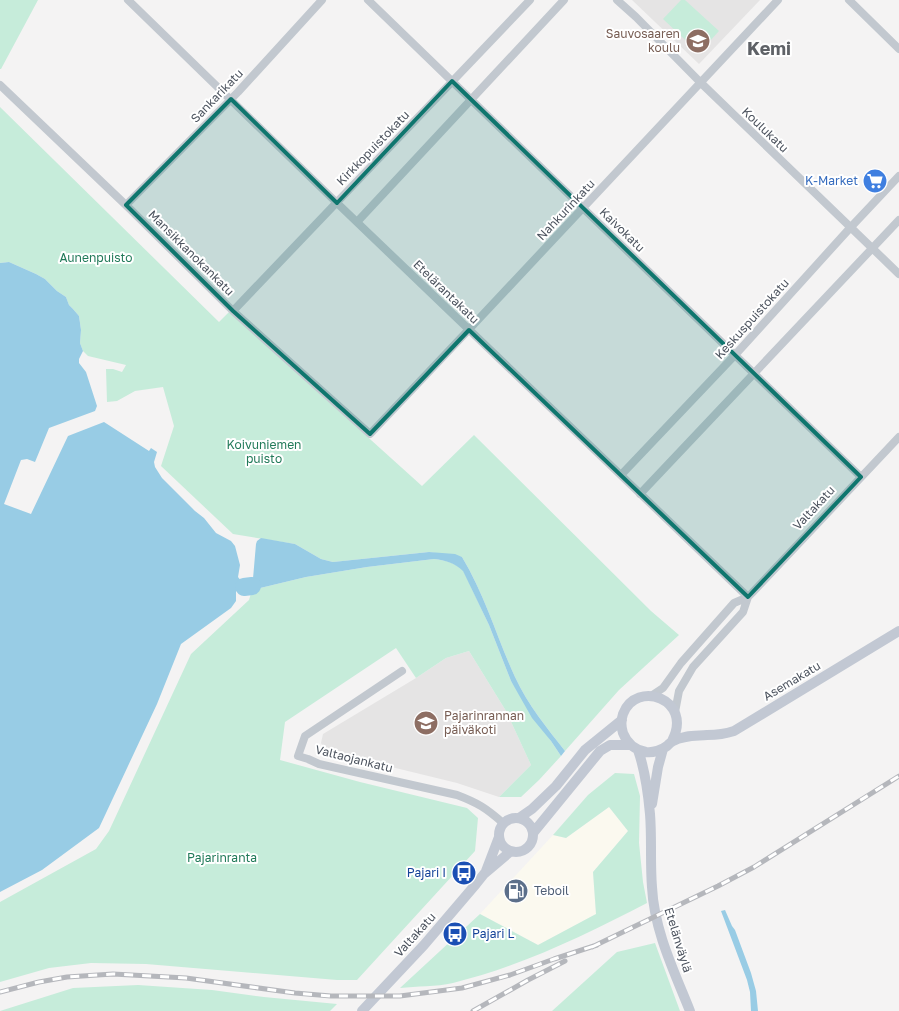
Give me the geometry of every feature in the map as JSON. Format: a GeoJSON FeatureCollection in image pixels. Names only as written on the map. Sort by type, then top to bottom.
{"type":"FeatureCollection","features":[{"type":"Feature","properties":{"kind":"main road","name":"Asemakatu"},"geometry":{"type":"LineString","coordinates":[[672,741],[692,735],[707,736],[734,731],[899,631]]}},
{"type":"Feature","properties":{"kind":"main road"},"geometry":{"type":"LineString","coordinates":[[533,833],[526,821],[519,818],[510,818],[503,823],[499,837],[503,846],[511,851],[522,851],[526,848],[530,844],[533,833],[600,752],[610,744],[654,752],[662,749],[672,741],[678,724],[675,712],[665,701],[658,697],[643,696],[628,705],[622,720],[622,729],[625,738],[634,747]]}},
{"type":"Feature","properties":{"kind":"main road"},"geometry":{"type":"LineString","coordinates":[[519,818],[532,809],[556,786],[585,750],[622,720]]}},
{"type":"Feature","properties":{"kind":"main road"},"geometry":{"type":"LineString","coordinates":[[678,724],[692,735]]}},
{"type":"Feature","properties":{"kind":"main road","name":"Etelänväylä"},"geometry":{"type":"LineString","coordinates":[[634,747],[644,768],[650,814],[652,888],[657,921],[690,1011]]}},
{"type":"Feature","properties":{"kind":"main road","name":"Etelänväylä"},"geometry":{"type":"LineString","coordinates":[[650,814],[662,749]]}},
{"type":"Feature","properties":{"kind":"main road","name":"Valtakatu"},"geometry":{"type":"LineString","coordinates":[[484,874],[499,837]]}},
{"type":"Feature","properties":{"kind":"main road","name":"Valtakatu"},"geometry":{"type":"LineString","coordinates":[[362,1011],[424,945],[484,874],[511,851]]}},
{"type":"Feature","properties":{"kind":"street","name":"Sankarikatu"},"geometry":{"type":"LineString","coordinates":[[126,205],[230,99],[322,0]]}},
{"type":"Feature","properties":{"kind":"street","name":"Kaivokatu"},"geometry":{"type":"LineString","coordinates":[[368,0],[861,477]]}},
{"type":"Feature","properties":{"kind":"street","name":"Kirkkopuistokatu"},"geometry":{"type":"LineString","coordinates":[[233,311],[530,0]]}},
{"type":"Feature","properties":{"kind":"street"},"geometry":{"type":"LineString","coordinates":[[357,222],[564,0]]}},
{"type":"Feature","properties":{"kind":"street","name":"Koulukatu"},"geometry":{"type":"LineString","coordinates":[[617,0],[899,274]]}},
{"type":"Feature","properties":{"kind":"street","name":"Nahkurinkatu"},"geometry":{"type":"LineString","coordinates":[[370,434],[778,0]]}},
{"type":"Feature","properties":{"kind":"street"},"geometry":{"type":"LineString","coordinates":[[849,0],[899,49]]}},
{"type":"Feature","properties":{"kind":"street","name":"Etelärantakatu"},"geometry":{"type":"LineString","coordinates":[[129,1],[336,203],[748,597]]}},
{"type":"Feature","properties":{"kind":"street","name":"Mansikkanokankatu"},"geometry":{"type":"LineString","coordinates":[[0,85],[126,205],[233,311],[370,434]]}},
{"type":"Feature","properties":{"kind":"street","name":"Keskuspuistokatu"},"geometry":{"type":"LineString","coordinates":[[621,475],[735,355],[899,176]]}},
{"type":"Feature","properties":{"kind":"street"},"geometry":{"type":"LineString","coordinates":[[640,494],[899,220]]}},
{"type":"Feature","properties":{"kind":"street","name":"Valtakatu"},"geometry":{"type":"LineString","coordinates":[[651,696],[663,688],[681,663],[734,604],[748,597],[899,436]]}},
{"type":"Feature","properties":{"kind":"street","name":"Valtakatu"},"geometry":{"type":"LineString","coordinates":[[675,712],[679,691],[693,668],[742,612],[748,597]]}},
{"type":"Feature","properties":{"kind":"street","name":"Valtaojankatu"},"geometry":{"type":"LineString","coordinates":[[402,671],[305,736],[298,756],[319,764],[457,795],[476,802],[503,823]]}},
{"type":"Feature","properties":{"kind":"highlighted area"},"geometry":{"type":"Polygon","coordinates":[[[452,81],[861,477],[748,597],[469,330],[370,434],[233,311],[126,205],[231,99],[337,203],[452,81]]]}},
{"type":"Feature","properties":{"kind":"shaded area","name":"Sauvosaaren koulu"},"geometry":{"type":"Polygon","coordinates":[[[632,0],[760,0],[699,64],[632,0]]]}},
{"type":"Feature","properties":{"kind":"shaded area","name":"Pajarinrannan päiväkoti"},"geometry":{"type":"Polygon","coordinates":[[[469,651],[506,711],[531,765],[499,797],[457,783],[326,751],[321,743],[323,734],[446,658],[469,651]]]}},
{"type":"Feature","properties":{"kind":"shaded area"},"geometry":{"type":"Polygon","coordinates":[[[609,807],[628,831],[593,872],[596,914],[538,945],[480,914],[553,835],[566,838],[609,807]]]}},
{"type":"Feature","properties":{"kind":"green space"},"geometry":{"type":"Polygon","coordinates":[[[0,0],[38,0],[1,69],[0,69],[0,0]]]}},
{"type":"Feature","properties":{"kind":"green space"},"geometry":{"type":"Polygon","coordinates":[[[681,0],[685,0],[719,31],[699,53],[663,19],[681,0]]]}},
{"type":"Feature","properties":{"kind":"green space","name":"Koivuniemen puisto"},"geometry":{"type":"Polygon","coordinates":[[[0,107],[219,322],[229,312],[422,486],[474,435],[651,611],[679,635],[619,690],[565,751],[538,716],[520,687],[477,586],[462,557],[429,552],[333,562],[321,559],[295,544],[233,534],[161,466],[174,426],[163,387],[135,391],[117,401],[107,402],[106,369],[122,372],[126,365],[88,356],[83,351],[80,343],[79,316],[69,305],[66,297],[45,279],[36,274],[9,262],[0,263],[0,107]]]}},
{"type":"Feature","properties":{"kind":"green space","name":"Pajarinranta"},"geometry":{"type":"Polygon","coordinates":[[[434,559],[450,562],[463,570],[489,625],[511,681],[561,756],[521,797],[499,797],[531,765],[506,711],[469,651],[446,658],[416,678],[396,648],[285,722],[280,760],[467,808],[478,818],[475,851],[357,980],[337,980],[146,964],[91,963],[49,968],[0,982],[0,902],[96,849],[109,831],[191,654],[249,600],[252,590],[306,577],[434,559]]]}},
{"type":"Feature","properties":{"kind":"green space"},"geometry":{"type":"Polygon","coordinates":[[[615,773],[634,774],[640,796],[639,843],[647,903],[553,949],[504,968],[453,983],[400,988],[480,914],[538,945],[596,914],[593,872],[628,831],[609,807],[566,838],[553,835],[588,795],[615,773]]]}},
{"type":"Feature","properties":{"kind":"green space"},"geometry":{"type":"Polygon","coordinates":[[[655,943],[680,1011],[552,1011],[617,952],[655,943]]]}},
{"type":"Feature","properties":{"kind":"green space"},"geometry":{"type":"Polygon","coordinates":[[[138,985],[212,990],[337,1004],[330,1011],[0,1011],[73,988],[138,985]]]}},
{"type":"Feature","properties":{"kind":"water"},"geometry":{"type":"Polygon","coordinates":[[[9,262],[45,279],[66,297],[69,305],[79,316],[80,343],[83,351],[79,363],[86,372],[97,406],[95,411],[49,428],[35,462],[27,459],[21,460],[4,504],[31,514],[68,436],[104,422],[149,451],[151,448],[157,452],[154,462],[162,478],[204,518],[216,533],[231,541],[235,546],[240,565],[238,577],[244,588],[236,591],[236,601],[231,608],[181,644],[157,704],[99,828],[42,870],[0,892],[0,263],[9,262]]]}},
{"type":"Feature","properties":{"kind":"water"},"geometry":{"type":"Polygon","coordinates":[[[261,538],[295,544],[321,559],[333,562],[429,552],[455,554],[462,557],[477,586],[520,687],[538,716],[565,751],[561,756],[532,718],[511,681],[489,625],[463,571],[457,566],[446,561],[434,559],[306,577],[252,590],[256,544],[261,538]]]}},
{"type":"Feature","properties":{"kind":"water"},"geometry":{"type":"Polygon","coordinates":[[[725,910],[735,930],[751,973],[756,991],[758,1011],[751,1011],[747,980],[721,911],[725,910]]]}},
{"type":"Feature","properties":{"kind":"waterway"},"geometry":{"type":"LineString","coordinates":[[244,587],[252,586]]}},
{"type":"Feature","properties":{"kind":"railway"},"geometry":{"type":"LineString","coordinates":[[592,947],[754,867],[899,776]]}},
{"type":"Feature","properties":{"kind":"railway"},"geometry":{"type":"LineString","coordinates":[[0,992],[67,977],[113,974],[186,978],[331,996],[400,996],[462,988],[510,975],[597,945]]}},
{"type":"Feature","properties":{"kind":"railway"},"geometry":{"type":"LineString","coordinates":[[473,1011],[565,961]]}},
{"type":"Feature","properties":{"kind":"place","name":"Sauvosaaren koulu"},"geometry":{"type":"Point","coordinates":[698,41]}},
{"type":"Feature","properties":{"kind":"place","name":"K-Market"},"geometry":{"type":"Point","coordinates":[875,181]}},
{"type":"Feature","properties":{"kind":"place","name":"Pajarinrannan päiväkoti"},"geometry":{"type":"Point","coordinates":[426,723]}},
{"type":"Feature","properties":{"kind":"place","name":"Pajari I"},"geometry":{"type":"Point","coordinates":[464,873]}},
{"type":"Feature","properties":{"kind":"place","name":"Teboil"},"geometry":{"type":"Point","coordinates":[516,891]}},
{"type":"Feature","properties":{"kind":"place","name":"Pajari L"},"geometry":{"type":"Point","coordinates":[455,934]}},
{"type":"Feature","properties":{"kind":"district","name":"Kemi"},"geometry":{"type":"Point","coordinates":[769,49]}},
{"type":"Feature","properties":{"kind":"park label","name":"Aunenpuisto"},"geometry":{"type":"Point","coordinates":[96,258]}}]}
